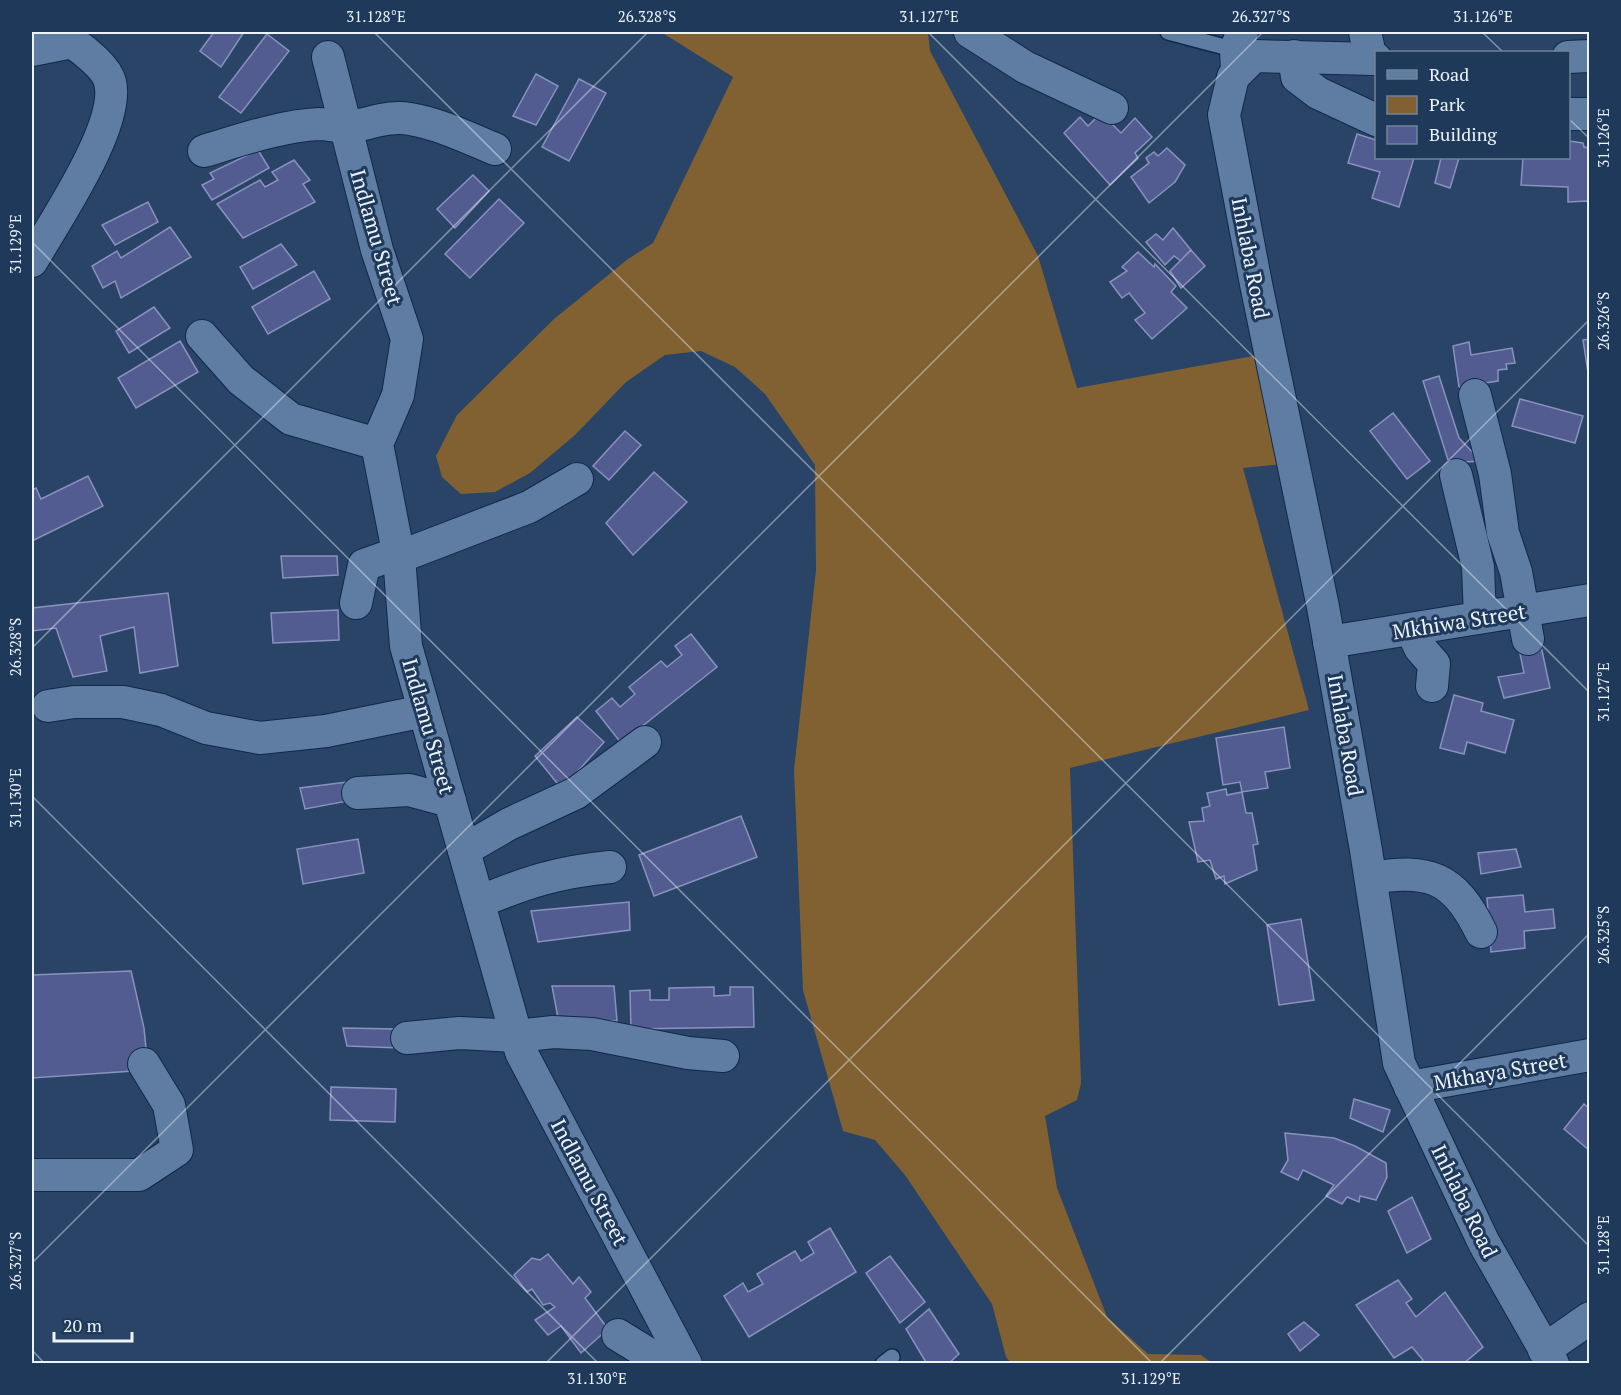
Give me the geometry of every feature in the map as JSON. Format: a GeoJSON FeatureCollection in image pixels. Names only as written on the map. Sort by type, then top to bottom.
{"type":"FeatureCollection","features":[{"type":"Feature","properties":{"kind":"street"},"geometry":{"type":"LineString","coordinates":[[970,32],[1026,67],[1112,108]]}},
{"type":"Feature","properties":{"kind":"street"},"geometry":{"type":"LineString","coordinates":[[32,50],[72,42],[88,53],[110,81],[110,115],[88,162],[32,261]]}},
{"type":"Feature","properties":{"kind":"street"},"geometry":{"type":"LineString","coordinates":[[1237,58],[1371,50]]}},
{"type":"Feature","properties":{"kind":"street"},"geometry":{"type":"LineString","coordinates":[[1294,56],[1297,77],[1304,83],[1350,110],[1375,119]]}},
{"type":"Feature","properties":{"kind":"street"},"geometry":{"type":"LineString","coordinates":[[1570,57],[1590,56]]}},
{"type":"Feature","properties":{"kind":"street","name":"Indlamu Street"},"geometry":{"type":"LineString","coordinates":[[328,57],[377,249],[407,339],[398,395],[377,444],[398,555],[406,646],[521,1052],[686,1364]]}},
{"type":"Feature","properties":{"kind":"street","name":"Inhlaba Road"},"geometry":{"type":"LineString","coordinates":[[1237,58],[1224,115],[1329,642],[1371,878],[1399,1063],[1484,1243],[1549,1357]]}},
{"type":"Feature","properties":{"kind":"street"},"geometry":{"type":"LineString","coordinates":[[1570,114],[1590,114]]}},
{"type":"Feature","properties":{"kind":"street"},"geometry":{"type":"LineString","coordinates":[[204,151],[246,138],[293,128],[321,124],[346,127],[381,118],[408,118],[445,128],[495,149]]}},
{"type":"Feature","properties":{"kind":"street"},"geometry":{"type":"LineString","coordinates":[[202,336],[241,380],[291,419],[377,444]]}},
{"type":"Feature","properties":{"kind":"street"},"geometry":{"type":"LineString","coordinates":[[1475,395],[1495,474],[1503,533],[1516,572],[1524,625]]}},
{"type":"Feature","properties":{"kind":"street"},"geometry":{"type":"LineString","coordinates":[[1456,475],[1478,567],[1480,617]]}},
{"type":"Feature","properties":{"kind":"street"},"geometry":{"type":"LineString","coordinates":[[356,603],[364,565],[398,555],[529,507],[577,479]]}},
{"type":"Feature","properties":{"kind":"street","name":"Mkhiwa Street"},"geometry":{"type":"LineString","coordinates":[[1329,642],[1480,617],[1524,625],[1590,600]]}},
{"type":"Feature","properties":{"kind":"street"},"geometry":{"type":"LineString","coordinates":[[1412,629],[1420,648],[1434,664],[1432,686]]}},
{"type":"Feature","properties":{"kind":"street"},"geometry":{"type":"LineString","coordinates":[[48,706],[74,702],[123,702],[161,710],[206,728],[260,738],[326,731],[424,711]]}},
{"type":"Feature","properties":{"kind":"street"},"geometry":{"type":"LineString","coordinates":[[464,850],[509,824],[576,793],[645,742]]}},
{"type":"Feature","properties":{"kind":"street"},"geometry":{"type":"LineString","coordinates":[[358,792],[409,790],[450,801]]}},
{"type":"Feature","properties":{"kind":"street"},"geometry":{"type":"LineString","coordinates":[[479,903],[519,885],[565,872],[610,867]]}},
{"type":"Feature","properties":{"kind":"street"},"geometry":{"type":"LineString","coordinates":[[1371,878],[1397,874],[1422,874],[1445,885],[1469,907],[1481,932]]}},
{"type":"Feature","properties":{"kind":"street"},"geometry":{"type":"LineString","coordinates":[[407,1038],[459,1033],[517,1036],[553,1032],[592,1034],[688,1053],[723,1056]]}},
{"type":"Feature","properties":{"kind":"street","name":"Mkhaya Street"},"geometry":{"type":"LineString","coordinates":[[1410,1087],[1590,1055]]}},
{"type":"Feature","properties":{"kind":"street"},"geometry":{"type":"LineString","coordinates":[[32,1175],[139,1174],[177,1150],[169,1104],[144,1065]]}},
{"type":"Feature","properties":{"kind":"street"},"geometry":{"type":"LineString","coordinates":[[1549,1357],[1590,1318]]}},
{"type":"Feature","properties":{"kind":"street"},"geometry":{"type":"LineString","coordinates":[[618,1335],[665,1364]]}},
{"type":"Feature","properties":{"kind":"lane"},"geometry":{"type":"LineString","coordinates":[[1170,32],[1237,58]]}},
{"type":"Feature","properties":{"kind":"green space"},"geometry":{"type":"Polygon","coordinates":[[[661,32],[928,32],[930,51],[1038,256],[1077,388],[1270,353],[1283,464],[1243,468],[1309,710],[1070,768],[1081,1083],[1077,1100],[1045,1116],[1057,1188],[1107,1317],[1148,1354],[1201,1355],[1212,1363],[1011,1363],[1006,1357],[992,1304],[905,1175],[875,1140],[843,1131],[803,990],[794,770],[816,570],[815,465],[765,394],[735,367],[701,351],[665,355],[626,382],[575,435],[530,473],[495,492],[461,494],[442,477],[436,456],[457,415],[554,319],[628,259],[653,243],[733,77],[661,32]]]}},
{"type":"Feature","properties":{"kind":"building"},"geometry":{"type":"Polygon","coordinates":[[[214,32],[244,32],[221,67],[200,51],[214,32]]]}},
{"type":"Feature","properties":{"kind":"building"},"geometry":{"type":"Polygon","coordinates":[[[267,34],[289,51],[241,113],[219,97],[267,34]]]}},
{"type":"Feature","properties":{"kind":"building"},"geometry":{"type":"Polygon","coordinates":[[[536,74],[558,86],[536,125],[513,116],[536,74]]]}},
{"type":"Feature","properties":{"kind":"building"},"geometry":{"type":"Polygon","coordinates":[[[579,79],[606,93],[569,161],[542,147],[579,79]]]}},
{"type":"Feature","properties":{"kind":"building"},"geometry":{"type":"Polygon","coordinates":[[[1101,113],[1121,133],[1135,118],[1152,137],[1135,153],[1138,158],[1110,185],[1064,133],[1080,117],[1088,126],[1101,113]]]}},
{"type":"Feature","properties":{"kind":"building"},"geometry":{"type":"Polygon","coordinates":[[[1357,134],[1375,140],[1375,159],[1414,159],[1399,207],[1372,198],[1380,172],[1348,163],[1357,134]]]}},
{"type":"Feature","properties":{"kind":"building"},"geometry":{"type":"Polygon","coordinates":[[[1570,141],[1583,143],[1584,147],[1590,148],[1590,207],[1587,201],[1568,202],[1568,187],[1521,185],[1523,159],[1570,159],[1570,141]]]}},
{"type":"Feature","properties":{"kind":"building"},"geometry":{"type":"Polygon","coordinates":[[[1167,148],[1185,165],[1175,182],[1149,203],[1131,177],[1149,163],[1146,158],[1154,152],[1158,156],[1167,148]]]}},
{"type":"Feature","properties":{"kind":"building"},"geometry":{"type":"Polygon","coordinates":[[[258,150],[269,168],[212,200],[202,185],[214,179],[210,173],[258,150]]]}},
{"type":"Feature","properties":{"kind":"building"},"geometry":{"type":"Polygon","coordinates":[[[1441,159],[1459,159],[1450,188],[1435,183],[1441,159]]]}},
{"type":"Feature","properties":{"kind":"building"},"geometry":{"type":"Polygon","coordinates":[[[294,160],[310,180],[303,184],[315,202],[243,238],[217,204],[260,180],[265,187],[278,180],[272,172],[294,160]]]}},
{"type":"Feature","properties":{"kind":"building"},"geometry":{"type":"Polygon","coordinates":[[[473,175],[489,191],[455,228],[437,209],[473,175]]]}},
{"type":"Feature","properties":{"kind":"building"},"geometry":{"type":"Polygon","coordinates":[[[499,199],[524,223],[470,278],[445,254],[499,199]]]}},
{"type":"Feature","properties":{"kind":"building"},"geometry":{"type":"Polygon","coordinates":[[[148,202],[158,222],[115,245],[102,225],[148,202]]]}},
{"type":"Feature","properties":{"kind":"building"},"geometry":{"type":"Polygon","coordinates":[[[170,227],[191,257],[121,298],[115,281],[103,288],[92,266],[117,251],[121,258],[170,227]]]}},
{"type":"Feature","properties":{"kind":"building"},"geometry":{"type":"Polygon","coordinates":[[[1173,228],[1191,250],[1181,261],[1174,256],[1165,265],[1146,242],[1156,234],[1163,240],[1173,228]]]}},
{"type":"Feature","properties":{"kind":"building"},"geometry":{"type":"Polygon","coordinates":[[[281,244],[297,265],[253,289],[240,267],[281,244]]]}},
{"type":"Feature","properties":{"kind":"building"},"geometry":{"type":"Polygon","coordinates":[[[1191,250],[1205,266],[1181,288],[1170,271],[1191,250]]]}},
{"type":"Feature","properties":{"kind":"building"},"geometry":{"type":"Polygon","coordinates":[[[1138,252],[1154,267],[1155,264],[1176,286],[1171,292],[1187,308],[1152,339],[1135,320],[1145,313],[1129,293],[1122,298],[1110,282],[1127,271],[1122,267],[1138,252]]]}},
{"type":"Feature","properties":{"kind":"building"},"geometry":{"type":"Polygon","coordinates":[[[314,271],[330,299],[268,334],[252,307],[314,271]]]}},
{"type":"Feature","properties":{"kind":"building"},"geometry":{"type":"Polygon","coordinates":[[[154,307],[170,328],[129,353],[116,331],[154,307]]]}},
{"type":"Feature","properties":{"kind":"building"},"geometry":{"type":"Polygon","coordinates":[[[1590,339],[1590,379],[1589,379],[1583,340],[1590,339]]]}},
{"type":"Feature","properties":{"kind":"building"},"geometry":{"type":"Polygon","coordinates":[[[180,341],[198,372],[136,408],[118,378],[180,341]]]}},
{"type":"Feature","properties":{"kind":"building"},"geometry":{"type":"Polygon","coordinates":[[[1469,342],[1471,355],[1512,348],[1515,363],[1506,364],[1507,369],[1498,370],[1498,381],[1459,387],[1453,346],[1469,342]]]}},
{"type":"Feature","properties":{"kind":"building"},"geometry":{"type":"Polygon","coordinates":[[[1439,376],[1459,438],[1481,461],[1449,463],[1423,381],[1439,376]]]}},
{"type":"Feature","properties":{"kind":"building"},"geometry":{"type":"Polygon","coordinates":[[[1520,399],[1583,416],[1575,443],[1512,426],[1520,399]]]}},
{"type":"Feature","properties":{"kind":"building"},"geometry":{"type":"Polygon","coordinates":[[[1393,413],[1430,461],[1407,479],[1370,431],[1393,413]]]}},
{"type":"Feature","properties":{"kind":"building"},"geometry":{"type":"Polygon","coordinates":[[[625,431],[641,445],[609,480],[593,466],[625,431]]]}},
{"type":"Feature","properties":{"kind":"building"},"geometry":{"type":"Polygon","coordinates":[[[654,472],[687,502],[633,555],[606,523],[654,472]]]}},
{"type":"Feature","properties":{"kind":"building"},"geometry":{"type":"Polygon","coordinates":[[[88,476],[103,506],[32,541],[32,490],[36,488],[41,499],[88,476]]]}},
{"type":"Feature","properties":{"kind":"building"},"geometry":{"type":"Polygon","coordinates":[[[281,556],[337,556],[338,575],[283,578],[281,556]]]}},
{"type":"Feature","properties":{"kind":"building"},"geometry":{"type":"Polygon","coordinates":[[[168,593],[178,666],[140,673],[134,627],[100,636],[107,671],[73,677],[56,628],[32,631],[32,608],[168,593]]]}},
{"type":"Feature","properties":{"kind":"building"},"geometry":{"type":"Polygon","coordinates":[[[338,610],[339,640],[273,643],[271,613],[338,610]]]}},
{"type":"Feature","properties":{"kind":"building"},"geometry":{"type":"Polygon","coordinates":[[[691,634],[717,667],[621,743],[596,711],[612,698],[620,707],[635,694],[629,687],[661,661],[667,667],[682,655],[675,646],[691,634]]]}},
{"type":"Feature","properties":{"kind":"building"},"geometry":{"type":"Polygon","coordinates":[[[1541,646],[1550,688],[1504,698],[1498,677],[1524,673],[1519,649],[1541,646]]]}},
{"type":"Feature","properties":{"kind":"building"},"geometry":{"type":"Polygon","coordinates":[[[1454,695],[1483,703],[1481,711],[1514,720],[1505,753],[1467,742],[1464,754],[1440,748],[1454,695]]]}},
{"type":"Feature","properties":{"kind":"building"},"geometry":{"type":"Polygon","coordinates":[[[577,717],[604,742],[562,789],[535,756],[577,717]]]}},
{"type":"Feature","properties":{"kind":"building"},"geometry":{"type":"Polygon","coordinates":[[[1284,727],[1290,768],[1265,772],[1268,788],[1242,792],[1240,782],[1223,785],[1216,738],[1284,727]]]}},
{"type":"Feature","properties":{"kind":"building"},"geometry":{"type":"Polygon","coordinates":[[[347,782],[353,800],[305,809],[300,788],[347,782]]]}},
{"type":"Feature","properties":{"kind":"building"},"geometry":{"type":"Polygon","coordinates":[[[1226,789],[1227,795],[1242,792],[1246,813],[1252,813],[1258,844],[1253,845],[1257,870],[1225,884],[1224,876],[1216,879],[1210,860],[1198,862],[1189,822],[1204,821],[1202,808],[1210,806],[1207,793],[1226,789]]]}},
{"type":"Feature","properties":{"kind":"building"},"geometry":{"type":"Polygon","coordinates":[[[741,816],[757,857],[654,896],[639,855],[741,816]]]}},
{"type":"Feature","properties":{"kind":"building"},"geometry":{"type":"Polygon","coordinates":[[[358,839],[364,873],[303,884],[297,849],[358,839]]]}},
{"type":"Feature","properties":{"kind":"building"},"geometry":{"type":"Polygon","coordinates":[[[1516,849],[1521,867],[1481,874],[1478,853],[1516,849]]]}},
{"type":"Feature","properties":{"kind":"building"},"geometry":{"type":"Polygon","coordinates":[[[1523,895],[1525,912],[1553,909],[1555,928],[1524,931],[1525,948],[1491,952],[1487,898],[1523,895]]]}},
{"type":"Feature","properties":{"kind":"building"},"geometry":{"type":"Polygon","coordinates":[[[629,902],[630,930],[538,942],[531,911],[629,902]]]}},
{"type":"Feature","properties":{"kind":"building"},"geometry":{"type":"Polygon","coordinates":[[[1301,919],[1314,1000],[1279,1005],[1267,925],[1301,919]]]}},
{"type":"Feature","properties":{"kind":"building"},"geometry":{"type":"Polygon","coordinates":[[[131,971],[144,1028],[148,1070],[32,1078],[32,975],[131,971]]]}},
{"type":"Feature","properties":{"kind":"building"},"geometry":{"type":"Polygon","coordinates":[[[552,986],[614,986],[617,1021],[558,1018],[552,986]]]}},
{"type":"Feature","properties":{"kind":"building"},"geometry":{"type":"Polygon","coordinates":[[[714,987],[714,996],[730,995],[730,987],[753,987],[754,1027],[631,1029],[630,991],[650,990],[650,1000],[669,1000],[669,988],[714,987]]]}},
{"type":"Feature","properties":{"kind":"building"},"geometry":{"type":"Polygon","coordinates":[[[343,1028],[398,1029],[399,1048],[347,1046],[343,1028]]]}},
{"type":"Feature","properties":{"kind":"building"},"geometry":{"type":"Polygon","coordinates":[[[331,1087],[396,1089],[395,1122],[330,1120],[331,1087]]]}},
{"type":"Feature","properties":{"kind":"building"},"geometry":{"type":"Polygon","coordinates":[[[1354,1099],[1390,1110],[1383,1132],[1350,1118],[1354,1099]]]}},
{"type":"Feature","properties":{"kind":"building"},"geometry":{"type":"Polygon","coordinates":[[[1584,1104],[1590,1109],[1590,1151],[1564,1129],[1584,1104]]]}},
{"type":"Feature","properties":{"kind":"building"},"geometry":{"type":"Polygon","coordinates":[[[1285,1133],[1334,1138],[1355,1146],[1386,1163],[1387,1177],[1376,1200],[1360,1196],[1359,1202],[1347,1197],[1342,1204],[1326,1196],[1334,1185],[1303,1170],[1298,1180],[1281,1172],[1288,1160],[1285,1133]]]}},
{"type":"Feature","properties":{"kind":"building"},"geometry":{"type":"Polygon","coordinates":[[[1412,1197],[1431,1239],[1407,1253],[1388,1211],[1412,1197]]]}},
{"type":"Feature","properties":{"kind":"building"},"geometry":{"type":"Polygon","coordinates":[[[830,1228],[856,1272],[749,1337],[724,1296],[743,1283],[748,1292],[763,1284],[757,1274],[795,1251],[801,1261],[814,1253],[808,1242],[830,1228]]]}},
{"type":"Feature","properties":{"kind":"building"},"geometry":{"type":"Polygon","coordinates":[[[548,1254],[573,1284],[579,1277],[591,1292],[585,1298],[608,1329],[581,1353],[561,1326],[548,1335],[535,1320],[555,1307],[550,1303],[543,1305],[532,1289],[527,1292],[514,1275],[532,1258],[540,1260],[548,1254]]]}},
{"type":"Feature","properties":{"kind":"building"},"geometry":{"type":"Polygon","coordinates":[[[890,1256],[925,1302],[900,1323],[866,1273],[890,1256]]]}},
{"type":"Feature","properties":{"kind":"building"},"geometry":{"type":"Polygon","coordinates":[[[1398,1280],[1412,1299],[1406,1303],[1416,1317],[1445,1292],[1483,1347],[1463,1364],[1420,1364],[1423,1360],[1412,1347],[1394,1358],[1356,1305],[1398,1280]]]}},
{"type":"Feature","properties":{"kind":"building"},"geometry":{"type":"Polygon","coordinates":[[[929,1309],[959,1354],[948,1364],[927,1364],[906,1329],[929,1309]]]}},
{"type":"Feature","properties":{"kind":"building"},"geometry":{"type":"Polygon","coordinates":[[[1304,1322],[1319,1335],[1300,1351],[1288,1334],[1304,1322]]]}}]}
